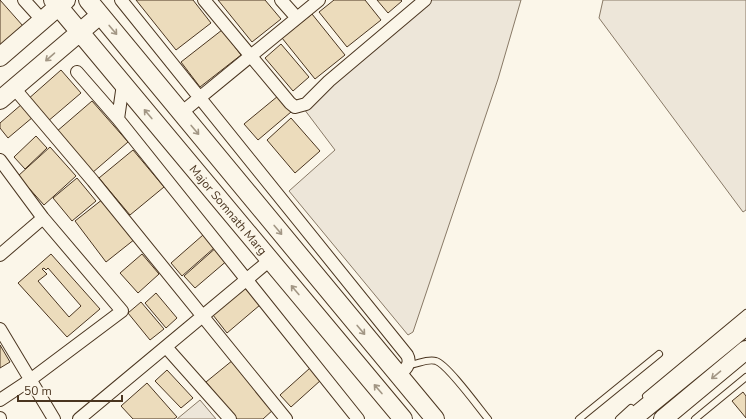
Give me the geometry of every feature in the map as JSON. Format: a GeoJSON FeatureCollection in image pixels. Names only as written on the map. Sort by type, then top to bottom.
{"type":"FeatureCollection","features":[{"type":"Feature","properties":{"kind":"main road"},"geometry":{"type":"LineString","coordinates":[[88,0],[182,113],[403,370],[435,419]]}},
{"type":"Feature","properties":{"kind":"main road"},"geometry":{"type":"LineString","coordinates":[[0,57],[43,21],[59,2]]}},
{"type":"Feature","properties":{"kind":"main road","name":"Major Somnath Marg"},"geometry":{"type":"LineString","coordinates":[[59,2],[80,32],[403,419]]}},
{"type":"Feature","properties":{"kind":"main road"},"geometry":{"type":"LineString","coordinates":[[0,100],[100,15]]}},
{"type":"Feature","properties":{"kind":"main road"},"geometry":{"type":"LineString","coordinates":[[632,419],[746,326]]}},
{"type":"Feature","properties":{"kind":"main road"},"geometry":{"type":"LineString","coordinates":[[663,419],[746,350]]}},
{"type":"Feature","properties":{"kind":"street"},"geometry":{"type":"LineString","coordinates":[[24,0],[43,21]]}},
{"type":"Feature","properties":{"kind":"street"},"geometry":{"type":"LineString","coordinates":[[121,0],[407,355],[409,359],[403,370]]}},
{"type":"Feature","properties":{"kind":"street"},"geometry":{"type":"LineString","coordinates":[[204,0],[290,103],[295,107],[301,107],[306,104],[329,81],[426,0]]}},
{"type":"Feature","properties":{"kind":"street"},"geometry":{"type":"LineString","coordinates":[[281,0],[297,18]]}},
{"type":"Feature","properties":{"kind":"street"},"geometry":{"type":"LineString","coordinates":[[182,113],[319,0]]}},
{"type":"Feature","properties":{"kind":"street"},"geometry":{"type":"LineString","coordinates":[[77,72],[118,119],[359,419]]}},
{"type":"Feature","properties":{"kind":"street"},"geometry":{"type":"LineString","coordinates":[[118,119],[123,84]]}},
{"type":"Feature","properties":{"kind":"street"},"geometry":{"type":"LineString","coordinates":[[14,88],[93,181],[286,419]]}},
{"type":"Feature","properties":{"kind":"street"},"geometry":{"type":"LineString","coordinates":[[0,160],[43,218],[122,311],[30,380],[0,400]]}},
{"type":"Feature","properties":{"kind":"street"},"geometry":{"type":"LineString","coordinates":[[0,255],[43,218]]}},
{"type":"Feature","properties":{"kind":"street"},"geometry":{"type":"LineString","coordinates":[[79,419],[270,260]]}},
{"type":"Feature","properties":{"kind":"street"},"geometry":{"type":"LineString","coordinates":[[0,329],[54,419]]}},
{"type":"Feature","properties":{"kind":"street"},"geometry":{"type":"LineString","coordinates":[[166,347],[230,419]]}},
{"type":"Feature","properties":{"kind":"lane"},"geometry":{"type":"LineString","coordinates":[[619,419],[746,313]]}},
{"type":"Feature","properties":{"kind":"lane"},"geometry":{"type":"LineString","coordinates":[[579,419],[659,354]]}},
{"type":"Feature","properties":{"kind":"lane"},"geometry":{"type":"LineString","coordinates":[[403,370],[429,360],[442,364],[488,419]]}},
{"type":"Feature","properties":{"kind":"lane"},"geometry":{"type":"LineString","coordinates":[[695,419],[746,377]]}},
{"type":"Feature","properties":{"kind":"shaded area"},"geometry":{"type":"Polygon","coordinates":[[[429,0],[521,0],[498,79],[413,332],[408,335],[289,191],[335,150],[301,105],[429,0]]]}},
{"type":"Feature","properties":{"kind":"shaded area"},"geometry":{"type":"Polygon","coordinates":[[[603,0],[746,0],[746,210],[743,212],[599,18],[603,0]]]}},
{"type":"Feature","properties":{"kind":"shaded area"},"geometry":{"type":"Polygon","coordinates":[[[200,400],[216,419],[177,419],[200,400]]]}},
{"type":"Feature","properties":{"kind":"building"},"geometry":{"type":"Polygon","coordinates":[[[0,0],[23,26],[0,46],[0,0]]]}},
{"type":"Feature","properties":{"kind":"building"},"geometry":{"type":"Polygon","coordinates":[[[136,0],[193,0],[211,23],[176,50],[136,0]]]}},
{"type":"Feature","properties":{"kind":"building"},"geometry":{"type":"Polygon","coordinates":[[[218,0],[265,0],[281,19],[252,42],[218,0]]]}},
{"type":"Feature","properties":{"kind":"building"},"geometry":{"type":"Polygon","coordinates":[[[334,0],[365,0],[381,20],[347,47],[319,12],[334,0]]]}},
{"type":"Feature","properties":{"kind":"building"},"geometry":{"type":"Polygon","coordinates":[[[377,0],[401,0],[402,1],[388,13],[377,0]]]}},
{"type":"Feature","properties":{"kind":"building"},"geometry":{"type":"Polygon","coordinates":[[[312,14],[345,55],[315,79],[282,38],[312,14]]]}},
{"type":"Feature","properties":{"kind":"building"},"geometry":{"type":"Polygon","coordinates":[[[222,30],[241,55],[200,87],[181,62],[222,30]]]}},
{"type":"Feature","properties":{"kind":"building"},"geometry":{"type":"Polygon","coordinates":[[[281,44],[309,77],[293,91],[265,58],[281,44]]]}},
{"type":"Feature","properties":{"kind":"building"},"geometry":{"type":"Polygon","coordinates":[[[61,70],[81,93],[47,122],[27,100],[61,70]]]}},
{"type":"Feature","properties":{"kind":"building"},"geometry":{"type":"Polygon","coordinates":[[[278,96],[291,112],[258,140],[244,124],[278,96]]]}},
{"type":"Feature","properties":{"kind":"building"},"geometry":{"type":"Polygon","coordinates":[[[92,101],[128,142],[92,173],[56,132],[92,101]]]}},
{"type":"Feature","properties":{"kind":"building"},"geometry":{"type":"Polygon","coordinates":[[[22,104],[33,117],[8,138],[0,128],[0,123],[22,104]]]}},
{"type":"Feature","properties":{"kind":"building"},"geometry":{"type":"Polygon","coordinates":[[[291,118],[320,151],[295,173],[267,140],[291,118]]]}},
{"type":"Feature","properties":{"kind":"building"},"geometry":{"type":"Polygon","coordinates":[[[36,136],[47,148],[25,169],[14,157],[36,136]]]}},
{"type":"Feature","properties":{"kind":"building"},"geometry":{"type":"Polygon","coordinates":[[[50,147],[76,176],[44,205],[18,176],[50,147]]]}},
{"type":"Feature","properties":{"kind":"building"},"geometry":{"type":"Polygon","coordinates":[[[133,150],[164,187],[130,215],[99,178],[133,150]]]}},
{"type":"Feature","properties":{"kind":"building"},"geometry":{"type":"Polygon","coordinates":[[[77,178],[96,201],[72,221],[53,198],[77,178]]]}},
{"type":"Feature","properties":{"kind":"building"},"geometry":{"type":"Polygon","coordinates":[[[103,199],[135,239],[106,262],[75,221],[103,199]]]}},
{"type":"Feature","properties":{"kind":"building"},"geometry":{"type":"Polygon","coordinates":[[[203,235],[214,248],[182,276],[171,263],[203,235]]]}},
{"type":"Feature","properties":{"kind":"building"},"geometry":{"type":"Polygon","coordinates":[[[218,246],[229,259],[195,288],[184,276],[218,246]]]}},
{"type":"Feature","properties":{"kind":"building"},"geometry":{"type":"Polygon","coordinates":[[[51,254],[100,309],[67,337],[18,283],[51,254]],[[44,268],[42,269],[47,274],[38,281],[69,317],[81,306],[48,268],[46,270],[44,268]]]}},
{"type":"Feature","properties":{"kind":"building"},"geometry":{"type":"Polygon","coordinates":[[[142,254],[159,274],[138,293],[120,273],[142,254]]]}},
{"type":"Feature","properties":{"kind":"building"},"geometry":{"type":"Polygon","coordinates":[[[245,288],[260,305],[227,333],[213,315],[245,288]]]}},
{"type":"Feature","properties":{"kind":"building"},"geometry":{"type":"Polygon","coordinates":[[[156,293],[177,318],[166,328],[145,303],[156,293]]]}},
{"type":"Feature","properties":{"kind":"building"},"geometry":{"type":"Polygon","coordinates":[[[141,302],[164,329],[150,340],[128,313],[141,302]]]}},
{"type":"Feature","properties":{"kind":"building"},"geometry":{"type":"Polygon","coordinates":[[[0,345],[10,362],[0,368],[0,345]]]}},
{"type":"Feature","properties":{"kind":"building"},"geometry":{"type":"Polygon","coordinates":[[[233,360],[274,409],[263,419],[237,419],[206,382],[233,360]]]}},
{"type":"Feature","properties":{"kind":"building"},"geometry":{"type":"Polygon","coordinates":[[[310,368],[321,380],[291,407],[280,395],[310,368]]]}},
{"type":"Feature","properties":{"kind":"building"},"geometry":{"type":"Polygon","coordinates":[[[167,370],[193,398],[181,408],[155,381],[167,370]]]}},
{"type":"Feature","properties":{"kind":"building"},"geometry":{"type":"Polygon","coordinates":[[[147,383],[177,417],[174,419],[133,419],[121,406],[147,383]]]}},
{"type":"Feature","properties":{"kind":"building"},"geometry":{"type":"Polygon","coordinates":[[[743,392],[746,396],[746,418],[732,401],[743,392]]]}}]}
